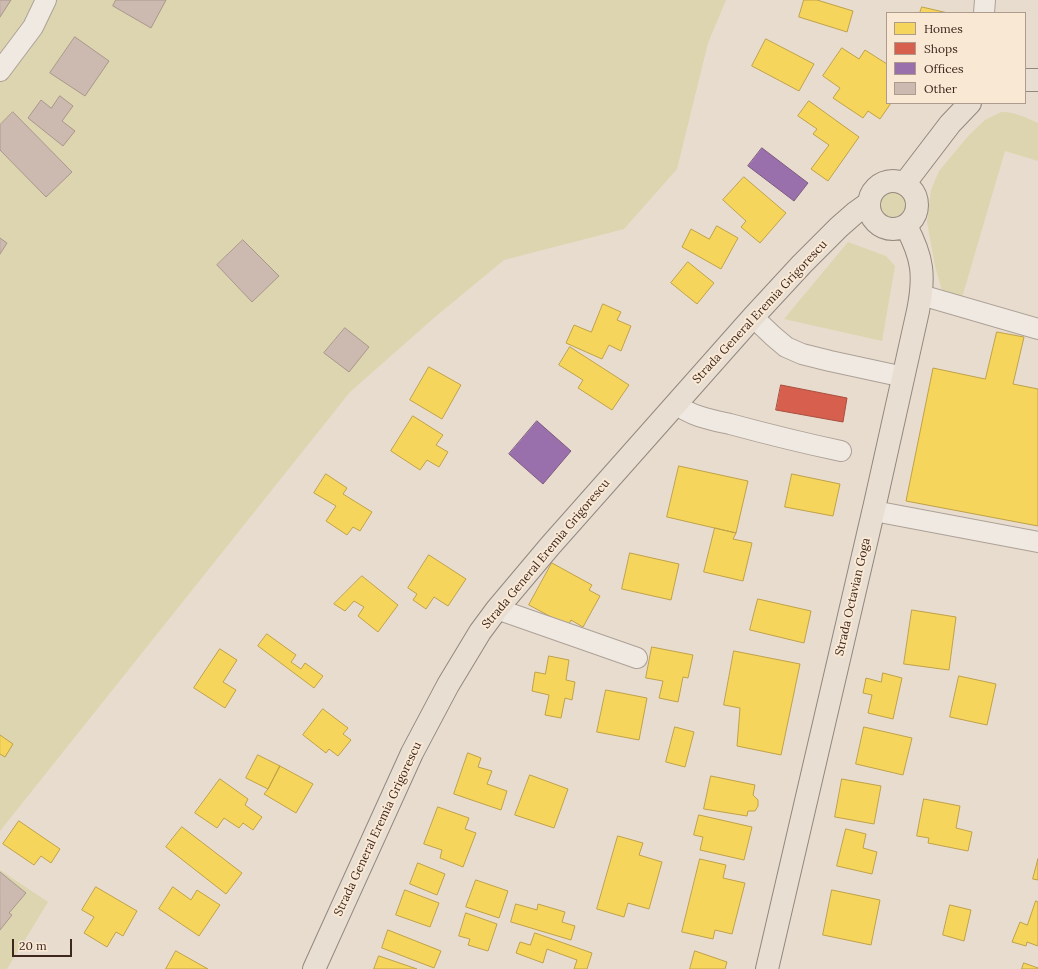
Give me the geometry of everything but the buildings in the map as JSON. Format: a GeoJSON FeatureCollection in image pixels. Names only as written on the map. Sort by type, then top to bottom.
{"type":"FeatureCollection","features":[{"type":"Feature","properties":{"kind":"main road"},"geometry":{"type":"LineString","coordinates":[[1026,80],[1038,80]]}},
{"type":"Feature","properties":{"kind":"main road"},"geometry":{"type":"LineString","coordinates":[[905,183],[950,124],[969,104]]}},
{"type":"Feature","properties":{"kind":"main road"},"geometry":{"type":"LineString","coordinates":[[898,181],[905,183],[916,195],[918,202],[917,211],[914,218],[901,229],[895,230],[882,227],[876,223],[872,217],[869,203],[870,197],[874,190],[885,182],[898,181]]}},
{"type":"Feature","properties":{"kind":"main road","name":"Strada General Eremia Grigorescu"},"geometry":{"type":"LineString","coordinates":[[314,969],[405,768],[448,685],[480,632],[497,609],[550,546],[753,317],[839,227],[869,203]]}},
{"type":"Feature","properties":{"kind":"main road","name":"Strada Octavian Goga"},"geometry":{"type":"LineString","coordinates":[[767,969],[874,511],[921,295],[921,267],[914,242],[906,226]]}},
{"type":"Feature","properties":{"kind":"street"},"geometry":{"type":"LineString","coordinates":[[0,71],[32,27],[46,0]]}},
{"type":"Feature","properties":{"kind":"street"},"geometry":{"type":"LineString","coordinates":[[984,12],[985,0]]}},
{"type":"Feature","properties":{"kind":"street"},"geometry":{"type":"LineString","coordinates":[[921,295],[1038,329]]}},
{"type":"Feature","properties":{"kind":"street"},"geometry":{"type":"LineString","coordinates":[[753,317],[786,347],[802,354],[904,377]]}},
{"type":"Feature","properties":{"kind":"street"},"geometry":{"type":"LineString","coordinates":[[676,404],[681,409],[695,415],[779,437],[841,451]]}},
{"type":"Feature","properties":{"kind":"street"},"geometry":{"type":"LineString","coordinates":[[874,511],[1038,542]]}},
{"type":"Feature","properties":{"kind":"street"},"geometry":{"type":"LineString","coordinates":[[497,609],[637,658]]}},
{"type":"Feature","properties":{"kind":"shaded area"},"geometry":{"type":"Polygon","coordinates":[[[0,0],[726,0],[708,43],[677,169],[624,229],[504,260],[435,317],[350,392],[0,831],[0,0]]]}},
{"type":"Feature","properties":{"kind":"shaded area"},"geometry":{"type":"Polygon","coordinates":[[[1001,112],[1015,114],[1038,123],[1038,161],[1005,151],[961,301],[943,294],[935,266],[927,222],[931,190],[939,171],[969,135],[985,120],[1001,112]]]}},
{"type":"Feature","properties":{"kind":"shaded area"},"geometry":{"type":"Polygon","coordinates":[[[890,190],[896,190],[905,194],[909,206],[905,218],[896,222],[890,222],[881,218],[877,209],[877,203],[881,194],[890,190]]]}},
{"type":"Feature","properties":{"kind":"shaded area"},"geometry":{"type":"Polygon","coordinates":[[[848,242],[886,256],[895,266],[882,341],[784,319],[848,242]]]}},
{"type":"Feature","properties":{"kind":"shaded area"},"geometry":{"type":"Polygon","coordinates":[[[0,870],[48,902],[7,969],[0,969],[0,870]]]}}]}
